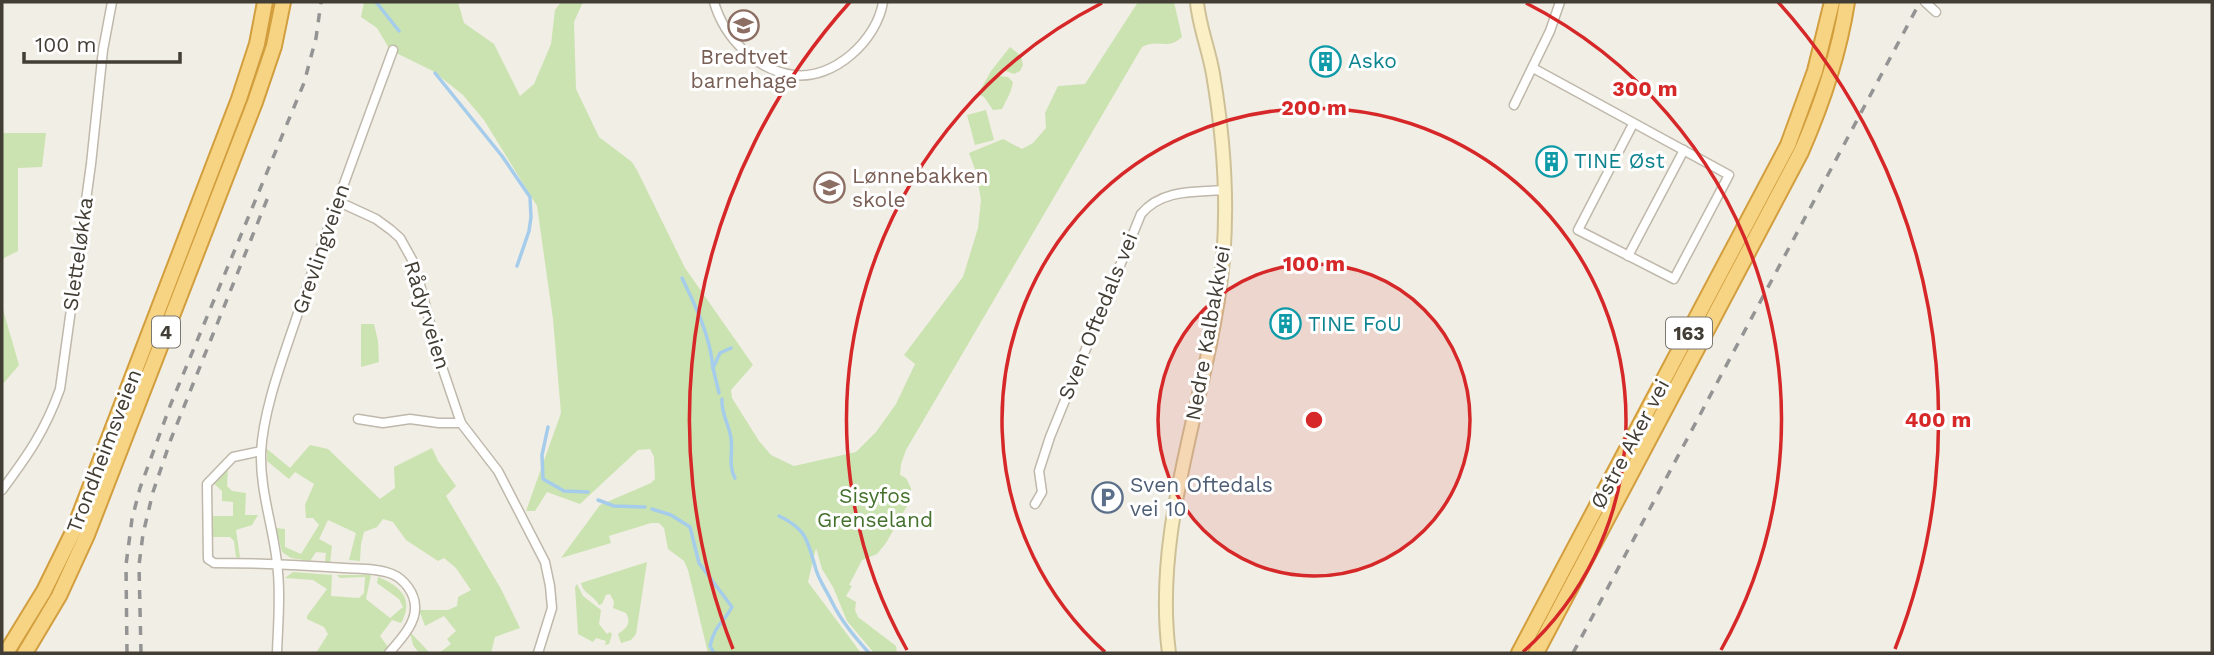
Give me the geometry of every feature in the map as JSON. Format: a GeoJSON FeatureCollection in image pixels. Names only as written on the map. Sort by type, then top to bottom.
{"type":"FeatureCollection","features":[{"type":"Feature","properties":{"kind":"highway","name":"Trondheimsveien"},"geometry":{"type":"LineString","coordinates":[[6,653],[44,591],[73,532],[239,99],[257,44],[265,2]]}},
{"type":"Feature","properties":{"kind":"highway","name":"Trondheimsveien"},"geometry":{"type":"LineString","coordinates":[[25,653],[65,584],[99,506],[255,102],[274,46],[283,2]]}},
{"type":"Feature","properties":{"kind":"highway","name":"Østre Aker vei"},"geometry":{"type":"LineString","coordinates":[[1519,653],[1788,145],[1815,71],[1832,2]]}},
{"type":"Feature","properties":{"kind":"highway","name":"Østre Aker vei"},"geometry":{"type":"LineString","coordinates":[[1536,653],[1801,152],[1831,74],[1847,2]]}},
{"type":"Feature","properties":{"kind":"main road","name":"Nedre Kalbakkvei"},"geometry":{"type":"LineString","coordinates":[[1169,653],[1165,598],[1170,538],[1222,273],[1225,190],[1219,113],[1211,64],[1196,5]]}},
{"type":"Feature","properties":{"kind":"street","name":"Sletteløkka"},"geometry":{"type":"LineString","coordinates":[[2,490],[28,456],[48,421],[60,389],[91,164],[103,50],[112,2]]}},
{"type":"Feature","properties":{"kind":"street"},"geometry":{"type":"LineString","coordinates":[[714,2],[718,16],[727,30],[751,57],[772,69],[795,76],[829,70],[853,54],[869,35],[882,10],[883,2]]}},
{"type":"Feature","properties":{"kind":"street"},"geometry":{"type":"LineString","coordinates":[[1514,105],[1550,31],[1560,2]]}},
{"type":"Feature","properties":{"kind":"street"},"geometry":{"type":"LineString","coordinates":[[1925,2],[1936,12]]}},
{"type":"Feature","properties":{"kind":"street","name":"Grevlingveien"},"geometry":{"type":"LineString","coordinates":[[277,653],[277,563],[268,524],[261,471],[267,412],[287,345],[337,201],[393,50]]}},
{"type":"Feature","properties":{"kind":"street"},"geometry":{"type":"LineString","coordinates":[[1533,68],[1729,175],[1674,279],[1578,230],[1633,124]]}},
{"type":"Feature","properties":{"kind":"street"},"geometry":{"type":"LineString","coordinates":[[1628,256],[1684,149]]}},
{"type":"Feature","properties":{"kind":"street","name":"Sven Oftedals vei"},"geometry":{"type":"LineString","coordinates":[[1035,504],[1042,492],[1039,471],[1063,399],[1141,214],[1162,197],[1177,193],[1225,190]]}},
{"type":"Feature","properties":{"kind":"street","name":"Rådyrveien"},"geometry":{"type":"LineString","coordinates":[[337,201],[376,219],[391,230],[400,238],[415,265],[439,358],[461,423],[498,471],[545,562],[551,586],[552,608],[538,653]]}},
{"type":"Feature","properties":{"kind":"street"},"geometry":{"type":"LineString","coordinates":[[358,419],[383,423],[410,419],[461,423]]}},
{"type":"Feature","properties":{"kind":"street"},"geometry":{"type":"LineString","coordinates":[[261,451],[233,457],[207,484],[208,559],[214,563],[277,563],[377,570],[398,577],[413,597],[415,609],[412,621],[389,653]]}},
{"type":"Feature","properties":{"kind":"green space","name":"Sisyfos Grenseland"},"geometry":{"type":"Polygon","coordinates":[[[364,2],[458,2],[464,23],[494,44],[520,96],[534,84],[551,44],[555,10],[561,2],[583,2],[574,22],[576,89],[599,137],[632,162],[685,268],[753,365],[731,390],[732,398],[771,455],[794,466],[856,452],[876,432],[896,404],[915,364],[904,355],[963,277],[978,228],[981,200],[969,153],[1003,139],[1022,149],[1033,143],[1046,128],[1045,113],[1058,86],[1085,84],[1138,2],[1174,2],[1182,37],[1172,43],[1142,47],[906,450],[900,475],[906,478],[911,488],[911,499],[886,543],[877,554],[862,560],[846,596],[856,602],[858,617],[896,646],[897,653],[874,653],[847,621],[833,587],[822,569],[816,548],[808,582],[861,653],[708,653],[688,570],[684,561],[668,549],[664,528],[659,523],[609,536],[611,543],[561,558],[600,505],[655,479],[654,457],[650,449],[638,450],[580,504],[547,492],[535,511],[526,511],[561,413],[553,319],[537,206],[484,120],[463,95],[433,71],[390,50],[377,28],[361,17],[364,2]]]}},
{"type":"Feature","properties":{"kind":"green space"},"geometry":{"type":"Polygon","coordinates":[[[1010,47],[1021,56],[1023,65],[1020,71],[1014,74],[1003,70],[999,76],[1008,77],[1013,82],[1002,109],[993,110],[984,97],[978,94],[991,71],[1010,47]]]}},
{"type":"Feature","properties":{"kind":"green space"},"geometry":{"type":"Polygon","coordinates":[[[986,110],[994,140],[975,145],[967,115],[986,110]]]}},
{"type":"Feature","properties":{"kind":"green space"},"geometry":{"type":"Polygon","coordinates":[[[2,133],[46,133],[42,167],[18,168],[18,251],[2,259],[2,133]]]}},
{"type":"Feature","properties":{"kind":"green space"},"geometry":{"type":"Polygon","coordinates":[[[2,306],[19,365],[2,385],[2,306]]]}},
{"type":"Feature","properties":{"kind":"green space"},"geometry":{"type":"Polygon","coordinates":[[[361,324],[374,324],[379,362],[361,367],[361,324]]]}},
{"type":"Feature","properties":{"kind":"green space"},"geometry":{"type":"Polygon","coordinates":[[[310,445],[328,449],[380,499],[395,488],[394,467],[432,448],[456,486],[446,496],[501,589],[520,628],[495,637],[491,653],[439,653],[451,644],[447,639],[456,631],[444,616],[425,626],[419,610],[448,610],[457,606],[458,597],[471,590],[456,568],[444,558],[438,561],[406,540],[393,522],[383,519],[377,527],[364,532],[360,561],[349,560],[356,533],[328,520],[319,539],[332,546],[330,563],[325,562],[326,553],[316,552],[310,561],[291,558],[282,552],[276,528],[285,529],[285,547],[301,554],[319,525],[313,518],[306,518],[305,505],[314,484],[295,472],[289,479],[267,461],[267,449],[290,468],[310,445]]]}},
{"type":"Feature","properties":{"kind":"green space"},"geometry":{"type":"Polygon","coordinates":[[[228,466],[227,486],[232,491],[246,493],[245,515],[258,515],[252,525],[236,530],[240,558],[236,557],[234,541],[230,537],[212,537],[213,551],[209,551],[207,516],[233,516],[233,502],[222,501],[222,491],[211,481],[228,466]]]}},
{"type":"Feature","properties":{"kind":"green space"},"geometry":{"type":"Polygon","coordinates":[[[647,562],[636,634],[631,640],[621,643],[618,634],[627,625],[626,613],[613,608],[614,602],[610,594],[606,595],[599,605],[584,590],[581,583],[647,562]]]}},
{"type":"Feature","properties":{"kind":"green space"},"geometry":{"type":"Polygon","coordinates":[[[293,572],[332,575],[331,596],[359,598],[364,593],[365,577],[340,578],[337,575],[371,575],[366,599],[390,618],[403,607],[399,599],[377,583],[378,577],[399,589],[406,600],[405,615],[401,623],[392,620],[380,636],[388,647],[383,653],[316,653],[328,634],[324,627],[307,619],[307,616],[327,589],[313,580],[285,578],[293,572]]]}},
{"type":"Feature","properties":{"kind":"green space"},"geometry":{"type":"Polygon","coordinates":[[[577,584],[583,596],[601,610],[599,624],[607,634],[612,634],[609,644],[605,645],[606,641],[596,638],[593,642],[578,634],[577,584]]]}},
{"type":"Feature","properties":{"kind":"green space"},"geometry":{"type":"Polygon","coordinates":[[[410,632],[429,652],[439,653],[419,653],[413,645],[410,632]]]}},
{"type":"Feature","properties":{"kind":"waterway"},"geometry":{"type":"LineString","coordinates":[[376,2],[399,31]]}},
{"type":"Feature","properties":{"kind":"waterway"},"geometry":{"type":"LineString","coordinates":[[435,73],[502,156],[530,197],[529,231],[517,266]]}},
{"type":"Feature","properties":{"kind":"waterway"},"geometry":{"type":"LineString","coordinates":[[682,278],[706,333],[713,368]]}},
{"type":"Feature","properties":{"kind":"waterway"},"geometry":{"type":"LineString","coordinates":[[719,393],[713,368],[720,353],[731,348]]}},
{"type":"Feature","properties":{"kind":"waterway"},"geometry":{"type":"LineString","coordinates":[[722,399],[731,438],[731,464],[735,478]]}},
{"type":"Feature","properties":{"kind":"waterway"},"geometry":{"type":"LineString","coordinates":[[548,427],[542,455],[543,479],[564,491],[588,492]]}},
{"type":"Feature","properties":{"kind":"waterway"},"geometry":{"type":"LineString","coordinates":[[598,500],[614,506],[645,507]]}},
{"type":"Feature","properties":{"kind":"waterway"},"geometry":{"type":"LineString","coordinates":[[652,509],[671,515],[690,527],[699,563],[732,607],[712,639],[710,646],[714,653]]}},
{"type":"Feature","properties":{"kind":"waterway"},"geometry":{"type":"LineString","coordinates":[[779,516],[795,526],[804,536],[818,575],[835,608],[869,653]]}},
{"type":"Feature","properties":{"kind":"railway"},"geometry":{"type":"LineString","coordinates":[[127,653],[126,565],[132,519],[140,488],[170,406],[304,83],[316,38],[321,2]]}},
{"type":"Feature","properties":{"kind":"railway"},"geometry":{"type":"LineString","coordinates":[[1573,653],[1920,2]]}},
{"type":"Feature","properties":{"kind":"railway"},"geometry":{"type":"LineString","coordinates":[[141,653],[139,565],[153,492],[171,439],[268,197]]}},
{"type":"Feature","properties":{"kind":"place","name":"Bredtvet barnehage"},"geometry":{"type":"Point","coordinates":[744,25]}},
{"type":"Feature","properties":{"kind":"place","name":"Asko"},"geometry":{"type":"Point","coordinates":[1325,61]}},
{"type":"Feature","properties":{"kind":"place","name":"TINE Øst"},"geometry":{"type":"Point","coordinates":[1551,161]}},
{"type":"Feature","properties":{"kind":"place","name":"Lønnebakken skole"},"geometry":{"type":"Point","coordinates":[829,188]}},
{"type":"Feature","properties":{"kind":"place","name":"TINE FoU"},"geometry":{"type":"Point","coordinates":[1285,324]}},
{"type":"Feature","properties":{"kind":"place","name":"Sven Oftedals vei 10"},"geometry":{"type":"Point","coordinates":[1107,497]}}]}
